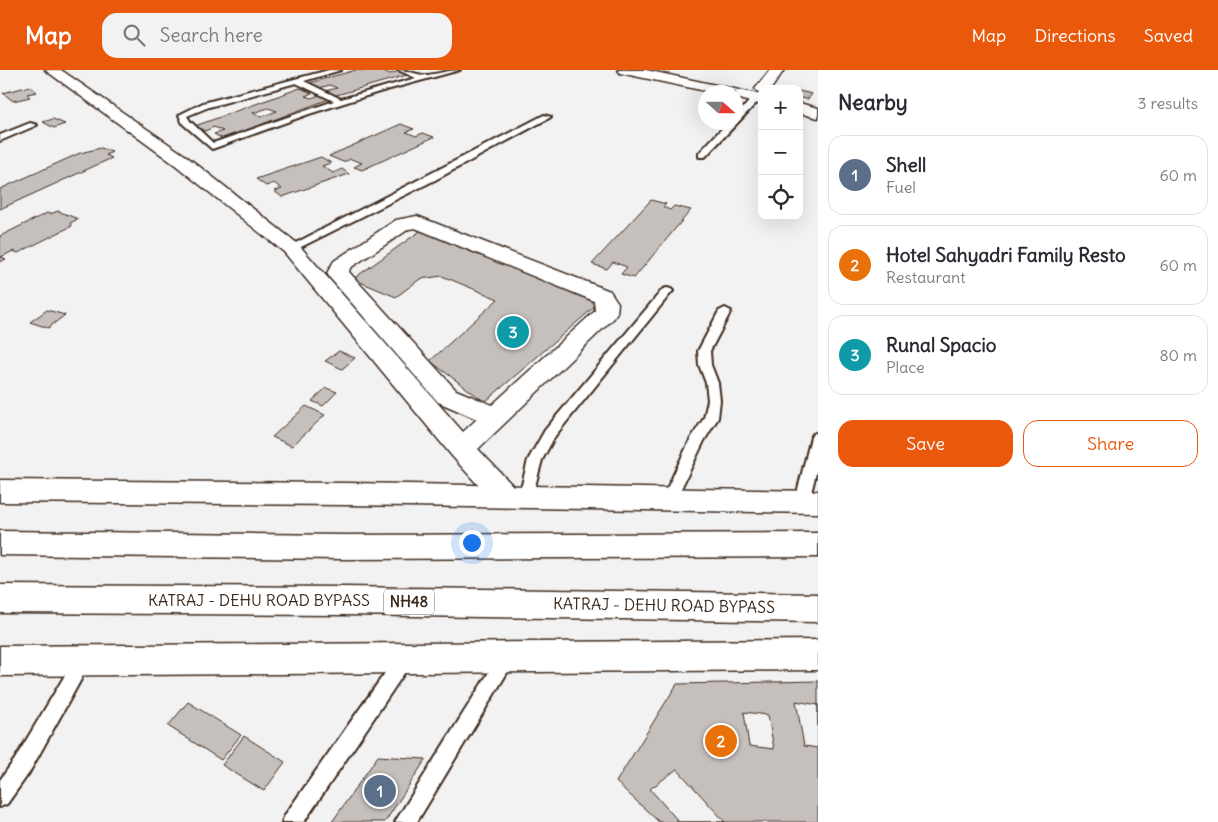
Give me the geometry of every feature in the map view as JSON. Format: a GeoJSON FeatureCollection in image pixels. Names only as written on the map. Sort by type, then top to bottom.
{"type":"FeatureCollection","features":[{"type":"Feature","properties":{"kind":"main road"},"geometry":{"type":"LineString","coordinates":[[52,70],[180,160],[291,248],[462,449],[515,496]]}},
{"type":"Feature","properties":{"kind":"main road"},"geometry":{"type":"LineString","coordinates":[[625,70],[698,86]]}},
{"type":"Feature","properties":{"kind":"main road"},"geometry":{"type":"LineString","coordinates":[[767,85],[777,70]]}},
{"type":"Feature","properties":{"kind":"main road"},"geometry":{"type":"LineString","coordinates":[[743,94],[758,95]]}},
{"type":"Feature","properties":{"kind":"main road"},"geometry":{"type":"LineString","coordinates":[[803,109],[818,113]]}},
{"type":"Feature","properties":{"kind":"main road"},"geometry":{"type":"LineString","coordinates":[[462,449],[496,417],[606,313],[607,304],[602,296],[417,222],[403,224],[341,265],[338,273],[447,396],[496,417]]}},
{"type":"Feature","properties":{"kind":"main road"},"geometry":{"type":"LineString","coordinates":[[0,491],[810,501]]}},
{"type":"Feature","properties":{"kind":"main road"},"geometry":{"type":"LineString","coordinates":[[0,543],[344,547],[818,545]]}},
{"type":"Feature","properties":{"kind":"main road","name":"KATRAJ - DEHU ROAD BYPASS"},"geometry":{"type":"LineString","coordinates":[[0,599],[334,600],[818,608]]}},
{"type":"Feature","properties":{"kind":"main road"},"geometry":{"type":"LineString","coordinates":[[0,661],[818,655]]}},
{"type":"Feature","properties":{"kind":"lane"},"geometry":{"type":"LineString","coordinates":[[337,70],[206,106],[183,115],[186,122],[212,146],[340,101],[456,70]]}},
{"type":"Feature","properties":{"kind":"lane"},"geometry":{"type":"LineString","coordinates":[[402,70],[423,78]]}},
{"type":"Feature","properties":{"kind":"lane"},"geometry":{"type":"LineString","coordinates":[[298,80],[340,101]]}},
{"type":"Feature","properties":{"kind":"lane"},"geometry":{"type":"LineString","coordinates":[[743,112],[758,98]]}},
{"type":"Feature","properties":{"kind":"lane"},"geometry":{"type":"LineString","coordinates":[[291,248],[432,178],[547,117]]}},
{"type":"Feature","properties":{"kind":"lane"},"geometry":{"type":"LineString","coordinates":[[0,138],[33,125]]}},
{"type":"Feature","properties":{"kind":"lane"},"geometry":{"type":"LineString","coordinates":[[702,155],[726,130]]}},
{"type":"Feature","properties":{"kind":"lane"},"geometry":{"type":"LineString","coordinates":[[515,496],[550,433],[666,291]]}},
{"type":"Feature","properties":{"kind":"lane"},"geometry":{"type":"LineString","coordinates":[[669,499],[697,440],[711,418],[714,400],[712,383],[705,365],[704,351],[725,311]]}},
{"type":"Feature","properties":{"kind":"lane"},"geometry":{"type":"LineString","coordinates":[[810,501],[818,437]]}},
{"type":"Feature","properties":{"kind":"lane"},"geometry":{"type":"LineString","coordinates":[[292,822],[404,658]]}},
{"type":"Feature","properties":{"kind":"lane"},"geometry":{"type":"LineString","coordinates":[[404,822],[507,658]]}},
{"type":"Feature","properties":{"kind":"lane"},"geometry":{"type":"LineString","coordinates":[[0,797],[22,766],[83,660]]}},
{"type":"Feature","properties":{"kind":"building"},"geometry":{"type":"Polygon","coordinates":[[[356,70],[382,70],[390,74],[399,71],[407,75],[333,96],[325,91],[337,88],[330,85],[319,88],[309,83],[356,70]]]}},
{"type":"Feature","properties":{"kind":"building"},"geometry":{"type":"Polygon","coordinates":[[[30,86],[37,92],[27,94],[30,97],[13,101],[3,93],[30,86]]]}},
{"type":"Feature","properties":{"kind":"building"},"geometry":{"type":"Polygon","coordinates":[[[300,88],[312,93],[305,96],[311,98],[320,95],[329,99],[223,139],[214,134],[223,131],[214,127],[205,131],[195,126],[300,88]],[[268,108],[253,113],[261,117],[277,111],[268,108]]]}},
{"type":"Feature","properties":{"kind":"building"},"geometry":{"type":"Polygon","coordinates":[[[803,92],[812,94],[808,99],[803,98],[803,92]]]}},
{"type":"Feature","properties":{"kind":"building"},"geometry":{"type":"Polygon","coordinates":[[[53,119],[65,124],[54,128],[43,122],[53,119]]]}},
{"type":"Feature","properties":{"kind":"building"},"geometry":{"type":"Polygon","coordinates":[[[401,124],[414,129],[406,132],[416,136],[423,133],[434,137],[362,170],[354,167],[362,163],[351,159],[343,162],[329,156],[401,124]]]}},
{"type":"Feature","properties":{"kind":"building"},"geometry":{"type":"Polygon","coordinates":[[[101,148],[112,152],[106,155],[112,158],[0,209],[0,189],[80,153],[101,148]]]}},
{"type":"Feature","properties":{"kind":"building"},"geometry":{"type":"Polygon","coordinates":[[[321,157],[331,163],[322,166],[333,173],[342,169],[349,174],[282,197],[274,191],[282,189],[274,183],[266,186],[256,179],[321,157]]]}},
{"type":"Feature","properties":{"kind":"building"},"geometry":{"type":"Polygon","coordinates":[[[651,200],[666,204],[663,207],[670,210],[674,206],[691,210],[634,278],[621,274],[627,267],[613,262],[607,269],[592,264],[651,200]]]}},
{"type":"Feature","properties":{"kind":"building"},"geometry":{"type":"Polygon","coordinates":[[[58,211],[78,219],[70,223],[72,226],[18,253],[13,251],[1,257],[6,259],[0,262],[0,236],[47,213],[50,214],[58,211]]]}},
{"type":"Feature","properties":{"kind":"building"},"geometry":{"type":"Polygon","coordinates":[[[423,229],[599,303],[485,402],[430,361],[498,299],[442,276],[420,279],[396,297],[353,279],[423,229]]]}},
{"type":"Feature","properties":{"kind":"building"},"geometry":{"type":"Polygon","coordinates":[[[47,310],[65,315],[48,328],[30,322],[47,310]]]}},
{"type":"Feature","properties":{"kind":"building"},"geometry":{"type":"Polygon","coordinates":[[[339,351],[355,358],[342,369],[325,361],[339,351]]]}},
{"type":"Feature","properties":{"kind":"building"},"geometry":{"type":"Polygon","coordinates":[[[326,388],[337,392],[323,406],[312,401],[326,388]]]}},
{"type":"Feature","properties":{"kind":"building"},"geometry":{"type":"Polygon","coordinates":[[[306,406],[325,415],[292,446],[272,437],[306,406]]]}},
{"type":"Feature","properties":{"kind":"building"},"geometry":{"type":"Polygon","coordinates":[[[818,681],[818,822],[659,822],[616,782],[677,684],[818,681]]]}},
{"type":"Feature","properties":{"kind":"building"},"geometry":{"type":"Polygon","coordinates":[[[796,701],[818,705],[818,748],[804,746],[796,701]]]}},
{"type":"Feature","properties":{"kind":"building"},"geometry":{"type":"Polygon","coordinates":[[[188,702],[241,735],[221,760],[168,726],[188,702]]]}},
{"type":"Feature","properties":{"kind":"building"},"geometry":{"type":"Polygon","coordinates":[[[744,712],[768,715],[774,749],[749,746],[744,712]]]}},
{"type":"Feature","properties":{"kind":"building"},"geometry":{"type":"Polygon","coordinates":[[[244,736],[285,762],[264,791],[222,765],[244,736]]]}},
{"type":"Feature","properties":{"kind":"building"},"geometry":{"type":"Polygon","coordinates":[[[378,756],[426,759],[385,822],[332,822],[378,756]]]}},
{"type":"Feature","properties":{"kind":"building"},"geometry":{"type":"Polygon","coordinates":[[[677,769],[725,822],[679,822],[650,789],[677,769]]]}},
{"type":"Feature","properties":{"kind":"place","name":"Runal Spacio"},"geometry":{"type":"Point","coordinates":[513,332]}},
{"type":"Feature","properties":{"kind":"place","name":"Hotel Sahyadri Family Resto"},"geometry":{"type":"Point","coordinates":[721,741]}},
{"type":"Feature","properties":{"kind":"place","name":"Shell"},"geometry":{"type":"Point","coordinates":[380,791]}}]}
